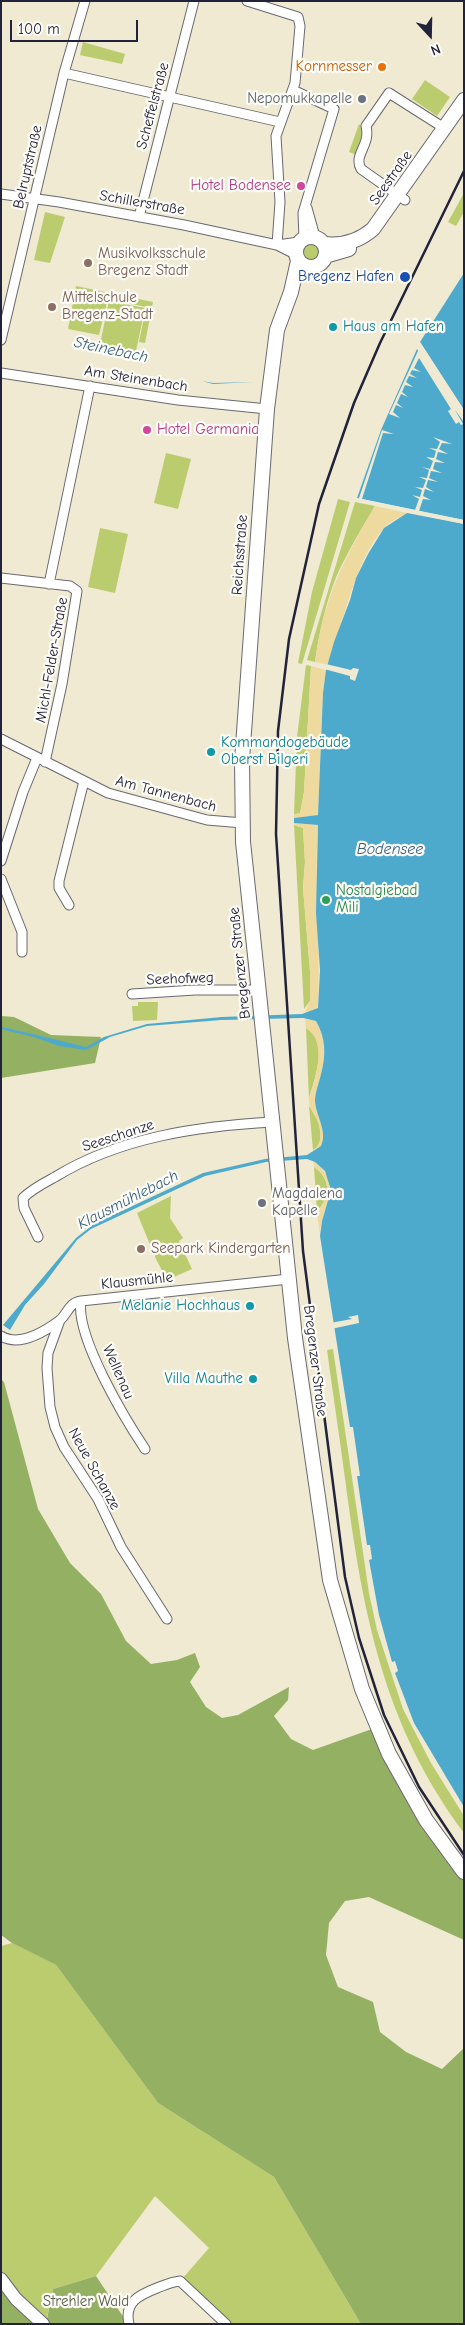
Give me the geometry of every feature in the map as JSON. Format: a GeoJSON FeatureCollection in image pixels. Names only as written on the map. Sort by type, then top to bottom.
{"type":"FeatureCollection","features":[{"type":"Feature","properties":{"kind":"main road","name":"Seestraße"},"geometry":{"type":"LineString","coordinates":[[309,248],[358,247],[374,238],[382,230],[464,100]]}},
{"type":"Feature","properties":{"kind":"main road","name":"Seestraße"},"geometry":{"type":"LineString","coordinates":[[402,198],[464,118]]}},
{"type":"Feature","properties":{"kind":"main road","name":"Reichsstraße"},"geometry":{"type":"LineString","coordinates":[[291,292],[312,267],[319,265],[309,248]]}},
{"type":"Feature","properties":{"kind":"main road","name":"Reichsstraße"},"geometry":{"type":"LineString","coordinates":[[243,823],[242,792],[245,704],[269,386],[277,330],[309,248]]}},
{"type":"Feature","properties":{"kind":"main road","name":"Bregenzer Straße"},"geometry":{"type":"LineString","coordinates":[[243,823],[258,990],[289,1279],[325,1554],[340,1619],[367,1704],[397,1771],[435,1835],[464,1872]]}},
{"type":"Feature","properties":{"kind":"street","name":"Belruptstraße"},"geometry":{"type":"LineString","coordinates":[[1,340],[64,73],[85,1]]}},
{"type":"Feature","properties":{"kind":"street","name":"Scheffelstraße"},"geometry":{"type":"LineString","coordinates":[[139,217],[194,1]]}},
{"type":"Feature","properties":{"kind":"street"},"geometry":{"type":"LineString","coordinates":[[247,1],[298,17],[300,26],[292,90],[280,122],[276,144],[280,202],[276,245]]}},
{"type":"Feature","properties":{"kind":"street"},"geometry":{"type":"LineString","coordinates":[[64,73],[280,122]]}},
{"type":"Feature","properties":{"kind":"street"},"geometry":{"type":"LineString","coordinates":[[292,90],[334,109],[306,203],[309,248]]}},
{"type":"Feature","properties":{"kind":"street"},"geometry":{"type":"LineString","coordinates":[[402,198],[361,169],[358,163],[369,137],[366,126],[389,93],[441,126]]}},
{"type":"Feature","properties":{"kind":"street","name":"Schillerstraße"},"geometry":{"type":"LineString","coordinates":[[1,194],[139,217],[276,245],[309,248]]}},
{"type":"Feature","properties":{"kind":"street","name":"Am Steinenbach"},"geometry":{"type":"LineString","coordinates":[[1,373],[178,400],[267,409]]}},
{"type":"Feature","properties":{"kind":"street","name":"Michl-Felder-Straße"},"geometry":{"type":"LineString","coordinates":[[49,584],[90,386]]}},
{"type":"Feature","properties":{"kind":"street","name":"Michl-Felder-Straße"},"geometry":{"type":"LineString","coordinates":[[1,578],[73,587],[78,594],[41,760],[23,792],[1,861]]}},
{"type":"Feature","properties":{"kind":"street","name":"Am Tannenbach"},"geometry":{"type":"LineString","coordinates":[[1,739],[108,793],[216,822],[243,823]]}},
{"type":"Feature","properties":{"kind":"street"},"geometry":{"type":"LineString","coordinates":[[69,905],[59,888],[59,881],[84,781]]}},
{"type":"Feature","properties":{"kind":"street"},"geometry":{"type":"LineString","coordinates":[[1,879],[22,932],[22,952]]}},
{"type":"Feature","properties":{"kind":"street","name":"Seehofweg"},"geometry":{"type":"LineString","coordinates":[[132,994],[195,990],[258,990]]}},
{"type":"Feature","properties":{"kind":"street","name":"Seeschanze"},"geometry":{"type":"LineString","coordinates":[[38,1237],[24,1208],[23,1198],[35,1189],[93,1156],[140,1141],[165,1136],[273,1122]]}},
{"type":"Feature","properties":{"kind":"street","name":"Klausmühle"},"geometry":{"type":"LineString","coordinates":[[1,1336],[11,1340],[23,1340],[60,1320],[71,1305],[81,1301],[289,1279]]}},
{"type":"Feature","properties":{"kind":"street","name":"Wellenau"},"geometry":{"type":"LineString","coordinates":[[81,1301],[82,1323],[101,1370],[121,1413],[145,1449]]}},
{"type":"Feature","properties":{"kind":"street","name":"Neue Schanze"},"geometry":{"type":"LineString","coordinates":[[60,1320],[48,1353],[47,1368],[50,1407],[55,1427],[68,1453],[98,1499],[121,1547],[167,1618]]}},
{"type":"Feature","properties":{"kind":"street"},"geometry":{"type":"LineString","coordinates":[[1,2279],[16,2299],[43,2324]]}},
{"type":"Feature","properties":{"kind":"street"},"geometry":{"type":"LineString","coordinates":[[129,2324],[128,2309],[134,2299],[172,2282],[180,2281],[226,2324]]}},
{"type":"Feature","properties":{"kind":"green space"},"geometry":{"type":"Polygon","coordinates":[[[83,42],[125,54],[122,64],[80,55],[83,42]]]}},
{"type":"Feature","properties":{"kind":"green space"},"geometry":{"type":"Polygon","coordinates":[[[425,80],[450,97],[437,116],[412,99],[425,80]]]}},
{"type":"Feature","properties":{"kind":"green space"},"geometry":{"type":"Polygon","coordinates":[[[359,124],[365,131],[357,155],[349,152],[359,124]]]}},
{"type":"Feature","properties":{"kind":"green space"},"geometry":{"type":"Polygon","coordinates":[[[464,193],[464,212],[456,226],[448,222],[464,193]]]}},
{"type":"Feature","properties":{"kind":"green space"},"geometry":{"type":"Polygon","coordinates":[[[45,212],[65,217],[50,263],[34,260],[45,212]]]}},
{"type":"Feature","properties":{"kind":"green space"},"geometry":{"type":"Polygon","coordinates":[[[311,243],[317,246],[320,252],[317,258],[311,261],[305,258],[302,252],[305,246],[311,243]]]}},
{"type":"Feature","properties":{"kind":"green space"},"geometry":{"type":"Polygon","coordinates":[[[76,286],[153,302],[145,343],[139,342],[146,307],[108,299],[99,335],[68,329],[76,286]]]}},
{"type":"Feature","properties":{"kind":"green space"},"geometry":{"type":"Polygon","coordinates":[[[109,301],[145,308],[135,356],[99,349],[109,301]]]}},
{"type":"Feature","properties":{"kind":"green space"},"geometry":{"type":"Polygon","coordinates":[[[166,453],[191,459],[178,509],[154,503],[166,453]]]}},
{"type":"Feature","properties":{"kind":"green space"},"geometry":{"type":"Polygon","coordinates":[[[338,499],[350,502],[302,664],[298,663],[312,592],[338,499]]]}},
{"type":"Feature","properties":{"kind":"green space"},"geometry":{"type":"Polygon","coordinates":[[[355,502],[375,506],[350,548],[337,575],[323,617],[315,662],[307,660],[355,502]]]}},
{"type":"Feature","properties":{"kind":"green space"},"geometry":{"type":"Polygon","coordinates":[[[100,528],[128,534],[115,593],[88,587],[100,528]]]}},
{"type":"Feature","properties":{"kind":"green space"},"geometry":{"type":"Polygon","coordinates":[[[306,665],[311,666],[304,792],[300,814],[294,814],[297,737],[306,665]]]}},
{"type":"Feature","properties":{"kind":"green space"},"geometry":{"type":"Polygon","coordinates":[[[294,825],[303,828],[305,862],[303,888],[310,971],[310,1001],[304,1009],[294,825]]]}},
{"type":"Feature","properties":{"kind":"green space"},"geometry":{"type":"Polygon","coordinates":[[[138,1002],[158,1002],[157,1020],[133,1021],[132,1006],[138,1006],[138,1002]]]}},
{"type":"Feature","properties":{"kind":"green space"},"geometry":{"type":"Polygon","coordinates":[[[1,1016],[14,1017],[51,1035],[101,1037],[95,1063],[1,1078],[1,1016]]]}},
{"type":"Feature","properties":{"kind":"green space"},"geometry":{"type":"Polygon","coordinates":[[[306,1028],[313,1034],[319,1051],[317,1071],[309,1099],[306,1028]]]}},
{"type":"Feature","properties":{"kind":"green space"},"geometry":{"type":"Polygon","coordinates":[[[309,1106],[316,1116],[321,1135],[318,1146],[313,1150],[309,1106]]]}},
{"type":"Feature","properties":{"kind":"green space"},"geometry":{"type":"Polygon","coordinates":[[[314,1167],[324,1177],[327,1188],[325,1200],[317,1211],[314,1167]]]}},
{"type":"Feature","properties":{"kind":"green space"},"geometry":{"type":"Polygon","coordinates":[[[171,1196],[170,1218],[183,1238],[179,1241],[192,1269],[167,1280],[137,1213],[171,1196]]]}},
{"type":"Feature","properties":{"kind":"green space"},"geometry":{"type":"Polygon","coordinates":[[[333,1349],[369,1593],[377,1630],[403,1709],[431,1763],[464,1816],[464,1833],[437,1793],[414,1752],[396,1710],[381,1667],[360,1579],[353,1533],[327,1350],[333,1349]]]}},
{"type":"Feature","properties":{"kind":"green space"},"geometry":{"type":"Polygon","coordinates":[[[1,1379],[4,1382],[38,1509],[70,1563],[101,1594],[126,1641],[151,1664],[177,1660],[195,1653],[200,1667],[190,1682],[206,1707],[222,1718],[238,1715],[289,1687],[288,1700],[274,1716],[291,1739],[313,1750],[372,1729],[447,1857],[464,1879],[464,1940],[369,1897],[345,1901],[329,1923],[326,1955],[338,1987],[373,2002],[380,2032],[406,2052],[442,2069],[464,2048],[464,2324],[361,2324],[274,2177],[158,2103],[56,1965],[12,1943],[1,1935],[1,1379]]]}},
{"type":"Feature","properties":{"kind":"green space"},"geometry":{"type":"Polygon","coordinates":[[[12,1943],[56,1965],[158,2103],[274,2177],[361,2324],[228,2324],[182,2279],[209,2248],[155,2196],[96,2276],[53,2289],[46,2322],[20,2297],[1,2271],[1,1946],[12,1943]]]}},
{"type":"Feature","properties":{"kind":"green space","name":"Strehler Wald"},"geometry":{"type":"Polygon","coordinates":[[[96,2276],[128,2324],[46,2324],[53,2289],[96,2276]]]}},
{"type":"Feature","properties":{"kind":"green space","name":"Strehler Wald"},"geometry":{"type":"Polygon","coordinates":[[[1,2279],[43,2324],[1,2324],[1,2279]]]}},
{"type":"Feature","properties":{"kind":"sand"},"geometry":{"type":"Polygon","coordinates":[[[375,506],[407,513],[387,525],[375,540],[358,574],[328,665],[315,662],[324,618],[336,580],[353,544],[375,506]]]}},
{"type":"Feature","properties":{"kind":"sand"},"geometry":{"type":"Polygon","coordinates":[[[311,666],[326,670],[323,693],[318,815],[294,818],[294,814],[300,813],[304,792],[311,666]]]}},
{"type":"Feature","properties":{"kind":"sand"},"geometry":{"type":"Polygon","coordinates":[[[294,823],[318,825],[318,1006],[316,1010],[305,1012],[310,1001],[310,971],[303,888],[305,862],[303,828],[294,825],[294,823]]]}},
{"type":"Feature","properties":{"kind":"sand"},"geometry":{"type":"Polygon","coordinates":[[[305,1019],[316,1021],[324,1047],[323,1067],[315,1100],[324,1137],[321,1147],[313,1153],[313,1150],[320,1141],[320,1133],[318,1122],[309,1104],[309,1097],[317,1071],[318,1047],[316,1039],[306,1028],[305,1019]]]}},
{"type":"Feature","properties":{"kind":"sand"},"geometry":{"type":"Polygon","coordinates":[[[313,1161],[323,1169],[330,1187],[320,1236],[317,1211],[325,1200],[327,1188],[324,1177],[314,1167],[313,1161]]]}},
{"type":"Feature","properties":{"kind":"water"},"geometry":{"type":"Polygon","coordinates":[[[464,273],[464,410],[420,342],[464,273]]]}},
{"type":"Feature","properties":{"kind":"water"},"geometry":{"type":"Polygon","coordinates":[[[417,349],[464,422],[464,520],[357,498],[381,430],[417,349]]]}},
{"type":"Feature","properties":{"kind":"water"},"geometry":{"type":"Polygon","coordinates":[[[202,381],[213,383],[253,382],[213,384],[202,381]]]}},
{"type":"Feature","properties":{"kind":"water","name":"Bodensee"},"geometry":{"type":"Polygon","coordinates":[[[407,513],[464,524],[464,1807],[414,1723],[395,1673],[398,1671],[395,1661],[392,1662],[379,1615],[369,1560],[372,1559],[370,1545],[367,1545],[357,1476],[360,1476],[353,1427],[350,1427],[320,1236],[322,1221],[331,1190],[325,1171],[315,1162],[307,1159],[266,1162],[205,1176],[91,1229],[77,1240],[44,1284],[25,1305],[10,1330],[3,1325],[76,1238],[94,1224],[203,1173],[265,1159],[307,1155],[321,1146],[323,1135],[315,1101],[323,1067],[324,1047],[322,1034],[316,1021],[303,1018],[221,1020],[147,1026],[110,1037],[86,1050],[59,1046],[28,1035],[29,1033],[86,1047],[104,1037],[147,1024],[222,1017],[302,1014],[318,1008],[320,970],[316,913],[318,825],[294,823],[294,818],[318,815],[323,693],[326,670],[356,578],[384,528],[407,513]]]}},
{"type":"Feature","properties":{"kind":"pier"},"geometry":{"type":"Polygon","coordinates":[[[420,342],[464,410],[464,412],[419,344],[420,342]]]}},
{"type":"Feature","properties":{"kind":"pier"},"geometry":{"type":"Polygon","coordinates":[[[418,346],[464,417],[464,422],[455,410],[463,424],[461,425],[459,422],[456,424],[448,411],[451,409],[419,358],[414,368],[421,372],[412,370],[410,374],[417,378],[409,376],[406,382],[413,387],[405,385],[402,392],[408,397],[401,394],[397,403],[403,408],[396,405],[393,412],[400,418],[389,414],[418,351],[418,346]]]}},
{"type":"Feature","properties":{"kind":"pier"},"geometry":{"type":"Polygon","coordinates":[[[382,430],[394,434],[383,433],[362,499],[415,510],[419,499],[412,495],[420,497],[422,490],[415,487],[423,488],[426,480],[419,477],[427,478],[429,470],[422,467],[430,469],[433,461],[426,457],[434,458],[436,451],[429,448],[437,449],[440,442],[433,437],[452,444],[442,443],[439,449],[448,454],[438,452],[436,459],[445,463],[435,462],[433,469],[442,473],[431,471],[429,478],[438,482],[428,480],[426,487],[434,492],[425,489],[423,496],[431,500],[423,499],[419,511],[464,520],[464,524],[356,501],[359,498],[382,430]]]}},
{"type":"Feature","properties":{"kind":"pier"},"geometry":{"type":"Polygon","coordinates":[[[326,664],[351,670],[353,668],[359,669],[355,681],[350,679],[350,676],[324,669],[326,664]]]}},
{"type":"Feature","properties":{"kind":"pier"},"geometry":{"type":"Polygon","coordinates":[[[358,1315],[359,1323],[331,1329],[330,1323],[352,1319],[348,1317],[358,1315]]]}},
{"type":"Feature","properties":{"kind":"waterway"},"geometry":{"type":"LineString","coordinates":[[1,1028],[31,1035]]}},
{"type":"Feature","properties":{"kind":"railway"},"geometry":{"type":"LineString","coordinates":[[464,171],[380,343],[354,403],[319,504],[289,639],[278,731],[276,834],[303,1251],[345,1577],[359,1638],[384,1715],[419,1787],[464,1855]]}},
{"type":"Feature","properties":{"kind":"place","name":"Kornmesser"},"geometry":{"type":"Point","coordinates":[382,67]}},
{"type":"Feature","properties":{"kind":"place","name":"Nepomukkapelle"},"geometry":{"type":"Point","coordinates":[362,99]}},
{"type":"Feature","properties":{"kind":"place","name":"Hotel Bodensee"},"geometry":{"type":"Point","coordinates":[301,186]}},
{"type":"Feature","properties":{"kind":"place","name":"Musikvolksschule Bregenz Stadt"},"geometry":{"type":"Point","coordinates":[88,263]}},
{"type":"Feature","properties":{"kind":"place","name":"Bregenz Hafen"},"geometry":{"type":"Point","coordinates":[405,277]}},
{"type":"Feature","properties":{"kind":"place","name":"Mittelschule Bregenz-Stadt"},"geometry":{"type":"Point","coordinates":[52,307]}},
{"type":"Feature","properties":{"kind":"place","name":"Haus am Hafen"},"geometry":{"type":"Point","coordinates":[333,327]}},
{"type":"Feature","properties":{"kind":"place","name":"Hotel Germania"},"geometry":{"type":"Point","coordinates":[147,430]}},
{"type":"Feature","properties":{"kind":"place","name":"Kommandogebäude Oberst Bilgeri"},"geometry":{"type":"Point","coordinates":[211,752]}},
{"type":"Feature","properties":{"kind":"place","name":"Nostalgiebad Mili"},"geometry":{"type":"Point","coordinates":[326,900]}},
{"type":"Feature","properties":{"kind":"place","name":"Magdalena Kapelle"},"geometry":{"type":"Point","coordinates":[262,1203]}},
{"type":"Feature","properties":{"kind":"place","name":"Seepark Kindergarten"},"geometry":{"type":"Point","coordinates":[141,1249]}},
{"type":"Feature","properties":{"kind":"place","name":"Melanie Hochhaus"},"geometry":{"type":"Point","coordinates":[250,1306]}},
{"type":"Feature","properties":{"kind":"place","name":"Villa Mauthe"},"geometry":{"type":"Point","coordinates":[253,1379]}},
{"type":"Feature","properties":{"kind":"water label","name":"Steinebach"},"geometry":{"type":"Point","coordinates":[111,350]}},
{"type":"Feature","properties":{"kind":"water label","name":"Klausmühlebach"},"geometry":{"type":"Point","coordinates":[128,1200]}}]}
